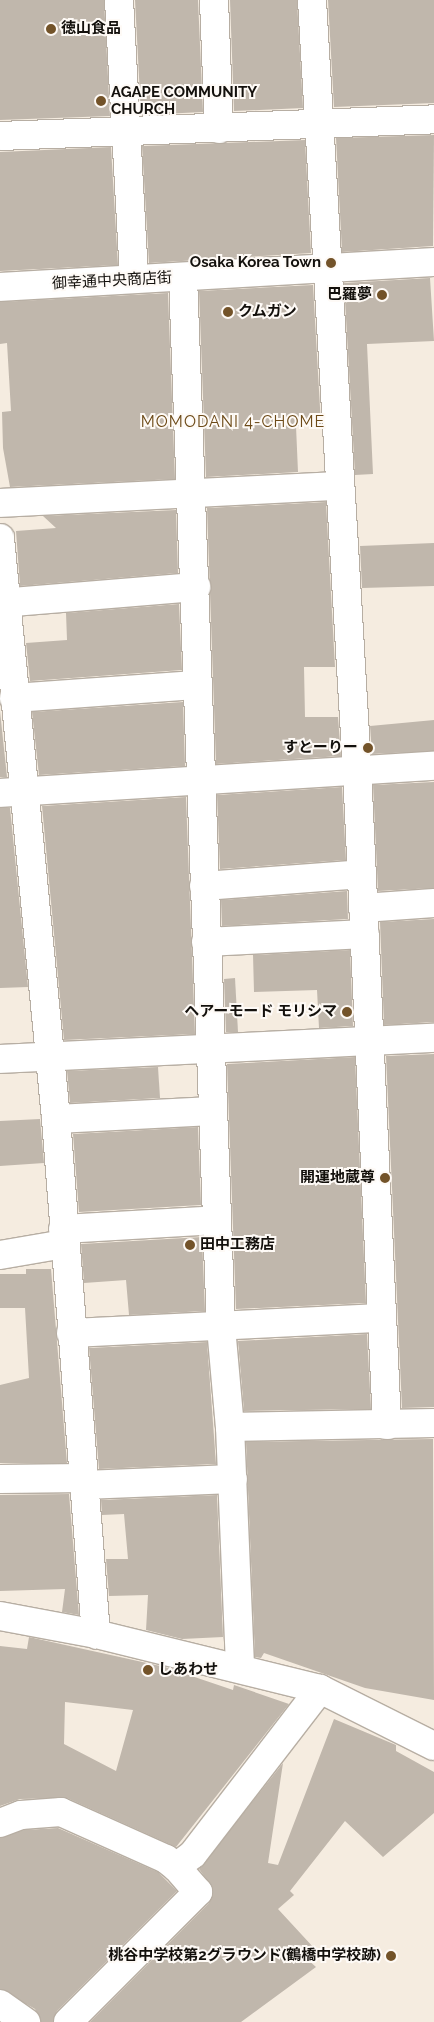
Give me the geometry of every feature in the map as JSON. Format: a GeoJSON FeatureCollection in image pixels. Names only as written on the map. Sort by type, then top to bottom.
{"type":"FeatureCollection","features":[{"type":"Feature","properties":{"kind":"street"},"geometry":{"type":"LineString","coordinates":[[119,0],[124,134],[134,279]]}},
{"type":"Feature","properties":{"kind":"street"},"geometry":{"type":"LineString","coordinates":[[214,0],[219,129]]}},
{"type":"Feature","properties":{"kind":"street"},"geometry":{"type":"LineString","coordinates":[[312,0],[357,769],[387,1425]]}},
{"type":"Feature","properties":{"kind":"street"},"geometry":{"type":"LineString","coordinates":[[0,136],[124,134],[434,119]]}},
{"type":"Feature","properties":{"kind":"street","name":"御幸通中央商店街"},"geometry":{"type":"LineString","coordinates":[[0,287],[434,262]]}},
{"type":"Feature","properties":{"kind":"street"},"geometry":{"type":"LineString","coordinates":[[183,277],[193,492],[196,587],[196,685],[221,1327],[233,1479],[240,1669]]}},
{"type":"Feature","properties":{"kind":"street"},"geometry":{"type":"LineString","coordinates":[[0,503],[339,486]]}},
{"type":"Feature","properties":{"kind":"street"},"geometry":{"type":"LineString","coordinates":[[0,538],[3,601],[14,698],[12,792],[50,1056],[96,1634]]}},
{"type":"Feature","properties":{"kind":"street"},"geometry":{"type":"LineString","coordinates":[[3,601],[196,587]]}},
{"type":"Feature","properties":{"kind":"street"},"geometry":{"type":"LineString","coordinates":[[14,698],[196,685]]}},
{"type":"Feature","properties":{"kind":"street"},"geometry":{"type":"LineString","coordinates":[[12,792],[200,781],[357,769],[434,766]]}},
{"type":"Feature","properties":{"kind":"street"},"geometry":{"type":"LineString","coordinates":[[204,886],[362,874]]}},
{"type":"Feature","properties":{"kind":"street"},"geometry":{"type":"LineString","coordinates":[[363,908],[434,903]]}},
{"type":"Feature","properties":{"kind":"street"},"geometry":{"type":"LineString","coordinates":[[206,942],[365,934]]}},
{"type":"Feature","properties":{"kind":"street"},"geometry":{"type":"LineString","coordinates":[[0,1059],[434,1038]]}},
{"type":"Feature","properties":{"kind":"street"},"geometry":{"type":"LineString","coordinates":[[56,1119],[213,1111]]}},
{"type":"Feature","properties":{"kind":"street"},"geometry":{"type":"LineString","coordinates":[[0,1255],[63,1236],[217,1220]]}},
{"type":"Feature","properties":{"kind":"street"},"geometry":{"type":"LineString","coordinates":[[71,1333],[382,1318]]}},
{"type":"Feature","properties":{"kind":"street"},"geometry":{"type":"LineString","coordinates":[[230,1427],[434,1423]]}},
{"type":"Feature","properties":{"kind":"street"},"geometry":{"type":"LineString","coordinates":[[0,1479],[83,1481],[233,1479]]}},
{"type":"Feature","properties":{"kind":"street"},"geometry":{"type":"LineString","coordinates":[[0,1616],[96,1634],[320,1690],[434,1746]]}},
{"type":"Feature","properties":{"kind":"street"},"geometry":{"type":"LineString","coordinates":[[176,1867],[193,1854],[320,1690]]}},
{"type":"Feature","properties":{"kind":"street"},"geometry":{"type":"LineString","coordinates":[[0,1823],[21,1815],[61,1812],[166,1859],[176,1867],[198,1892],[68,2022]]}},
{"type":"Feature","properties":{"kind":"street"},"geometry":{"type":"LineString","coordinates":[[0,2004],[26,2022]]}},
{"type":"Feature","properties":{"kind":"building"},"geometry":{"type":"Polygon","coordinates":[[[0,0],[104,0],[110,116],[0,120],[0,0]]]}},
{"type":"Feature","properties":{"kind":"building"},"geometry":{"type":"Polygon","coordinates":[[[135,0],[198,0],[203,112],[141,115],[135,0]]]}},
{"type":"Feature","properties":{"kind":"building"},"geometry":{"type":"Polygon","coordinates":[[[230,0],[297,0],[303,108],[234,111],[230,0]]]}},
{"type":"Feature","properties":{"kind":"building"},"geometry":{"type":"Polygon","coordinates":[[[328,0],[434,0],[434,103],[334,107],[328,0]]]}},
{"type":"Feature","properties":{"kind":"building"},"geometry":{"type":"Polygon","coordinates":[[[434,135],[433,246],[342,252],[336,138],[434,135]]]}},
{"type":"Feature","properties":{"kind":"building"},"geometry":{"type":"Polygon","coordinates":[[[305,140],[311,253],[149,263],[142,146],[305,140]]]}},
{"type":"Feature","properties":{"kind":"building"},"geometry":{"type":"Polygon","coordinates":[[[111,147],[118,265],[0,271],[0,152],[111,147]]]}},
{"type":"Feature","properties":{"kind":"building"},"geometry":{"type":"Polygon","coordinates":[[[430,278],[434,341],[367,344],[373,474],[355,475],[344,283],[430,278]]]}},
{"type":"Feature","properties":{"kind":"building"},"geometry":{"type":"Polygon","coordinates":[[[313,285],[321,425],[296,426],[298,472],[206,477],[199,291],[313,285]]]}},
{"type":"Feature","properties":{"kind":"building"},"geometry":{"type":"Polygon","coordinates":[[[168,293],[175,479],[10,487],[3,448],[2,412],[11,411],[7,343],[0,344],[0,302],[168,293]]]}},
{"type":"Feature","properties":{"kind":"building"},"geometry":{"type":"Polygon","coordinates":[[[326,502],[335,667],[304,667],[305,717],[338,717],[341,756],[216,764],[207,508],[326,502]]]}},
{"type":"Feature","properties":{"kind":"building"},"geometry":{"type":"Polygon","coordinates":[[[176,510],[178,573],[20,586],[16,531],[56,528],[43,516],[176,510]]]}},
{"type":"Feature","properties":{"kind":"building"},"geometry":{"type":"Polygon","coordinates":[[[434,543],[434,586],[362,588],[360,546],[434,543]]]}},
{"type":"Feature","properties":{"kind":"building"},"geometry":{"type":"Polygon","coordinates":[[[179,604],[182,670],[30,681],[26,643],[67,640],[66,613],[179,604]]]}},
{"type":"Feature","properties":{"kind":"building"},"geometry":{"type":"Polygon","coordinates":[[[183,702],[185,766],[39,775],[32,712],[183,702]]]}},
{"type":"Feature","properties":{"kind":"building"},"geometry":{"type":"Polygon","coordinates":[[[0,711],[7,777],[0,777],[0,711]]]}},
{"type":"Feature","properties":{"kind":"building"},"geometry":{"type":"Polygon","coordinates":[[[434,720],[434,751],[372,754],[370,726],[434,720]]]}},
{"type":"Feature","properties":{"kind":"building"},"geometry":{"type":"Polygon","coordinates":[[[434,782],[434,888],[378,891],[373,785],[434,782]]]}},
{"type":"Feature","properties":{"kind":"building"},"geometry":{"type":"Polygon","coordinates":[[[342,787],[346,860],[220,869],[217,795],[342,787]]]}},
{"type":"Feature","properties":{"kind":"building"},"geometry":{"type":"Polygon","coordinates":[[[186,797],[195,1034],[64,1040],[42,806],[186,797]]]}},
{"type":"Feature","properties":{"kind":"building"},"geometry":{"type":"Polygon","coordinates":[[[0,808],[10,808],[28,987],[0,988],[0,808]]]}},
{"type":"Feature","properties":{"kind":"building"},"geometry":{"type":"Polygon","coordinates":[[[347,891],[348,919],[222,926],[221,900],[347,891]]]}},
{"type":"Feature","properties":{"kind":"building"},"geometry":{"type":"Polygon","coordinates":[[[434,919],[434,1022],[384,1025],[380,922],[434,919]]]}},
{"type":"Feature","properties":{"kind":"building"},"geometry":{"type":"Polygon","coordinates":[[[350,950],[353,1026],[319,1028],[317,990],[254,992],[253,955],[350,950]]]}},
{"type":"Feature","properties":{"kind":"building"},"geometry":{"type":"Polygon","coordinates":[[[235,978],[238,1032],[226,1032],[224,979],[235,978]]]}},
{"type":"Feature","properties":{"kind":"building"},"geometry":{"type":"Polygon","coordinates":[[[434,1054],[434,1407],[402,1408],[386,1056],[434,1054]]]}},
{"type":"Feature","properties":{"kind":"building"},"geometry":{"type":"Polygon","coordinates":[[[355,1057],[366,1303],[236,1309],[227,1064],[355,1057]]]}},
{"type":"Feature","properties":{"kind":"building"},"geometry":{"type":"Polygon","coordinates":[[[158,1067],[160,1098],[70,1103],[67,1071],[158,1067]]]}},
{"type":"Feature","properties":{"kind":"building"},"geometry":{"type":"Polygon","coordinates":[[[40,1119],[44,1163],[0,1166],[0,1121],[40,1119]]]}},
{"type":"Feature","properties":{"kind":"building"},"geometry":{"type":"Polygon","coordinates":[[[198,1127],[201,1205],[79,1212],[73,1134],[198,1127]]]}},
{"type":"Feature","properties":{"kind":"building"},"geometry":{"type":"Polygon","coordinates":[[[202,1237],[205,1311],[129,1315],[126,1280],[84,1283],[81,1244],[202,1237]]]}},
{"type":"Feature","properties":{"kind":"building"},"geometry":{"type":"Polygon","coordinates":[[[26,1269],[51,1269],[67,1463],[0,1463],[0,1385],[29,1378],[25,1308],[0,1308],[0,1274],[26,1274],[26,1269]]]}},
{"type":"Feature","properties":{"kind":"building"},"geometry":{"type":"Polygon","coordinates":[[[367,1334],[371,1409],[244,1411],[238,1341],[367,1334]]]}},
{"type":"Feature","properties":{"kind":"building"},"geometry":{"type":"Polygon","coordinates":[[[207,1342],[216,1464],[99,1469],[89,1348],[207,1342]]]}},
{"type":"Feature","properties":{"kind":"building"},"geometry":{"type":"Polygon","coordinates":[[[433,1439],[434,1700],[365,1688],[264,1653],[261,1658],[255,1657],[246,1442],[433,1439]]]}},
{"type":"Feature","properties":{"kind":"building"},"geometry":{"type":"Polygon","coordinates":[[[69,1494],[79,1615],[62,1612],[65,1589],[0,1591],[0,1495],[69,1494]]]}},
{"type":"Feature","properties":{"kind":"building"},"geometry":{"type":"Polygon","coordinates":[[[217,1495],[223,1637],[182,1639],[146,1630],[148,1595],[109,1596],[106,1559],[128,1559],[124,1514],[102,1515],[101,1500],[217,1495]]]}},
{"type":"Feature","properties":{"kind":"building"},"geometry":{"type":"Polygon","coordinates":[[[29,1637],[165,1667],[233,1690],[234,1685],[289,1704],[176,1847],[67,1798],[20,1799],[0,1806],[0,1646],[27,1649],[29,1637]],[[65,1702],[64,1744],[116,1771],[133,1710],[65,1702]]]}},
{"type":"Feature","properties":{"kind":"building"},"geometry":{"type":"Polygon","coordinates":[[[334,1719],[396,1745],[396,1751],[434,1772],[434,1813],[383,1857],[345,1821],[290,1891],[294,1895],[278,1909],[314,1948],[306,1958],[316,1967],[241,2022],[90,2022],[209,1903],[213,1888],[199,1869],[283,1763],[268,1863],[278,1865],[334,1719]]]}},
{"type":"Feature","properties":{"kind":"building"},"geometry":{"type":"Polygon","coordinates":[[[58,1828],[158,1872],[177,1891],[57,2011],[53,2022],[41,2022],[35,2009],[0,1989],[0,1838],[24,1830],[58,1828]]]}},
{"type":"Feature","properties":{"kind":"place","name":"徳山食品"},"geometry":{"type":"Point","coordinates":[51,29]}},
{"type":"Feature","properties":{"kind":"place","name":"AGAPE COMMUNITY CHURCH"},"geometry":{"type":"Point","coordinates":[101,101]}},
{"type":"Feature","properties":{"kind":"place","name":"Osaka Korea Town"},"geometry":{"type":"Point","coordinates":[331,263]}},
{"type":"Feature","properties":{"kind":"place","name":"巴羅夢"},"geometry":{"type":"Point","coordinates":[382,295]}},
{"type":"Feature","properties":{"kind":"place","name":"クムガン"},"geometry":{"type":"Point","coordinates":[228,312]}},
{"type":"Feature","properties":{"kind":"place","name":"すとーりー"},"geometry":{"type":"Point","coordinates":[368,748]}},
{"type":"Feature","properties":{"kind":"place","name":"ヘアーモード モリシマ"},"geometry":{"type":"Point","coordinates":[347,1012]}},
{"type":"Feature","properties":{"kind":"place","name":"開運地蔵尊"},"geometry":{"type":"Point","coordinates":[385,1178]}},
{"type":"Feature","properties":{"kind":"place","name":"田中工務店"},"geometry":{"type":"Point","coordinates":[190,1245]}},
{"type":"Feature","properties":{"kind":"place","name":"しあわせ"},"geometry":{"type":"Point","coordinates":[148,1670]}},
{"type":"Feature","properties":{"kind":"place","name":"桃谷中学校第2グラウンド(鶴橋中学校跡)"},"geometry":{"type":"Point","coordinates":[391,1956]}},
{"type":"Feature","properties":{"kind":"district","name":"MOMODANI 4-CHOME"},"geometry":{"type":"Point","coordinates":[233,422]}}]}
